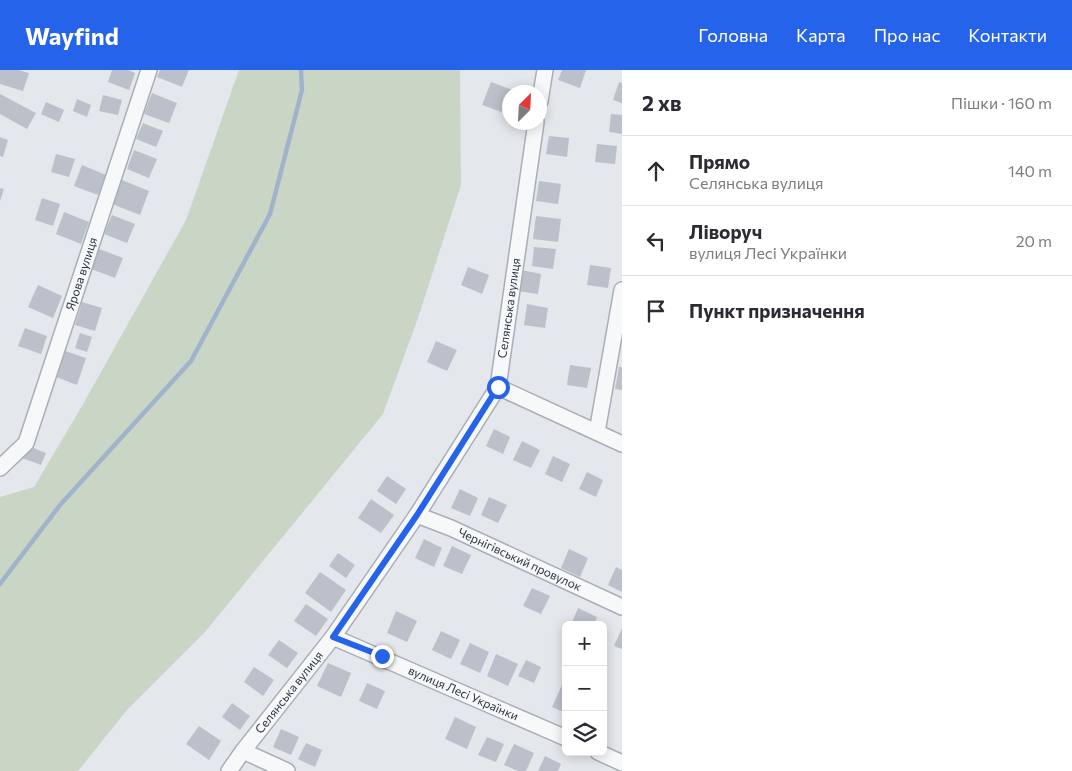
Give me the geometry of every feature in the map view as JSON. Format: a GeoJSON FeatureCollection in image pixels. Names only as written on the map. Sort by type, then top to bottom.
{"type":"FeatureCollection","features":[{"type":"Feature","properties":{"kind":"street","name":"Ярова вулиця"},"geometry":{"type":"LineString","coordinates":[[0,468],[26,443],[149,70]]}},
{"type":"Feature","properties":{"kind":"street"},"geometry":{"type":"LineString","coordinates":[[543,85],[545,70]]}},
{"type":"Feature","properties":{"kind":"street","name":"Селянська вулиця"},"geometry":{"type":"LineString","coordinates":[[229,771],[333,637],[417,515],[498,387],[535,130]]}},
{"type":"Feature","properties":{"kind":"street"},"geometry":{"type":"LineString","coordinates":[[597,432],[622,290]]}},
{"type":"Feature","properties":{"kind":"street"},"geometry":{"type":"LineString","coordinates":[[498,387],[622,444]]}},
{"type":"Feature","properties":{"kind":"street","name":"Чернігівський провулок"},"geometry":{"type":"LineString","coordinates":[[417,515],[451,528],[622,607]]}},
{"type":"Feature","properties":{"kind":"street","name":"вулиця Лесі Українки"},"geometry":{"type":"LineString","coordinates":[[333,637],[382,656],[562,736]]}},
{"type":"Feature","properties":{"kind":"street"},"geometry":{"type":"LineString","coordinates":[[243,751],[287,771]]}},
{"type":"Feature","properties":{"kind":"street"},"geometry":{"type":"LineString","coordinates":[[607,756],[622,763]]}},
{"type":"Feature","properties":{"kind":"green space"},"geometry":{"type":"Polygon","coordinates":[[[239,70],[460,70],[461,185],[418,318],[383,414],[205,632],[127,710],[78,771],[0,771],[0,497],[34,487],[82,406],[186,220],[239,70]]]}},
{"type":"Feature","properties":{"kind":"building"},"geometry":{"type":"Polygon","coordinates":[[[0,70],[18,70],[29,73],[23,91],[0,84],[0,70]]]}},
{"type":"Feature","properties":{"kind":"building"},"geometry":{"type":"Polygon","coordinates":[[[112,70],[128,70],[135,73],[129,90],[108,82],[112,70]]]}},
{"type":"Feature","properties":{"kind":"building"},"geometry":{"type":"Polygon","coordinates":[[[160,70],[189,70],[182,87],[157,77],[160,70]]]}},
{"type":"Feature","properties":{"kind":"building"},"geometry":{"type":"Polygon","coordinates":[[[562,70],[586,70],[580,88],[558,80],[562,70]]]}},
{"type":"Feature","properties":{"kind":"building"},"geometry":{"type":"Polygon","coordinates":[[[491,82],[502,86],[502,112],[482,105],[491,82]]]}},
{"type":"Feature","properties":{"kind":"building"},"geometry":{"type":"Polygon","coordinates":[[[619,82],[622,83],[622,103],[613,100],[619,82]]]}},
{"type":"Feature","properties":{"kind":"building"},"geometry":{"type":"Polygon","coordinates":[[[152,93],[177,103],[169,123],[144,114],[152,93]]]}},
{"type":"Feature","properties":{"kind":"building"},"geometry":{"type":"Polygon","coordinates":[[[0,94],[36,113],[27,129],[0,114],[0,94]]]}},
{"type":"Feature","properties":{"kind":"building"},"geometry":{"type":"Polygon","coordinates":[[[103,95],[122,100],[118,115],[99,111],[103,95]]]}},
{"type":"Feature","properties":{"kind":"building"},"geometry":{"type":"Polygon","coordinates":[[[77,99],[91,105],[87,117],[73,111],[77,99]]]}},
{"type":"Feature","properties":{"kind":"building"},"geometry":{"type":"Polygon","coordinates":[[[46,102],[64,110],[59,122],[41,114],[46,102]]]}},
{"type":"Feature","properties":{"kind":"building"},"geometry":{"type":"Polygon","coordinates":[[[611,114],[622,115],[622,134],[609,132],[611,114]]]}},
{"type":"Feature","properties":{"kind":"building"},"geometry":{"type":"Polygon","coordinates":[[[143,123],[163,131],[156,147],[136,139],[143,123]]]}},
{"type":"Feature","properties":{"kind":"building"},"geometry":{"type":"Polygon","coordinates":[[[549,136],[569,138],[567,157],[546,154],[549,136]]]}},
{"type":"Feature","properties":{"kind":"building"},"geometry":{"type":"Polygon","coordinates":[[[0,137],[8,140],[3,157],[0,156],[0,137]]]}},
{"type":"Feature","properties":{"kind":"building"},"geometry":{"type":"Polygon","coordinates":[[[597,144],[617,146],[615,164],[595,162],[597,144]]]}},
{"type":"Feature","properties":{"kind":"building"},"geometry":{"type":"Polygon","coordinates":[[[134,150],[157,159],[149,178],[127,169],[134,150]]]}},
{"type":"Feature","properties":{"kind":"building"},"geometry":{"type":"Polygon","coordinates":[[[56,154],[75,159],[69,177],[51,172],[56,154]]]}},
{"type":"Feature","properties":{"kind":"building"},"geometry":{"type":"Polygon","coordinates":[[[82,165],[106,175],[98,195],[74,186],[82,165]]]}},
{"type":"Feature","properties":{"kind":"building"},"geometry":{"type":"Polygon","coordinates":[[[122,180],[149,191],[140,215],[112,204],[122,180]]]}},
{"type":"Feature","properties":{"kind":"building"},"geometry":{"type":"Polygon","coordinates":[[[539,181],[561,184],[558,204],[536,201],[539,181]]]}},
{"type":"Feature","properties":{"kind":"building"},"geometry":{"type":"Polygon","coordinates":[[[0,188],[4,189],[0,201],[0,188]]]}},
{"type":"Feature","properties":{"kind":"building"},"geometry":{"type":"Polygon","coordinates":[[[42,198],[60,204],[53,226],[35,220],[42,198]]]}},
{"type":"Feature","properties":{"kind":"building"},"geometry":{"type":"Polygon","coordinates":[[[64,212],[89,222],[81,244],[56,234],[64,212]]]}},
{"type":"Feature","properties":{"kind":"building"},"geometry":{"type":"Polygon","coordinates":[[[112,215],[135,224],[127,243],[104,234],[112,215]]]}},
{"type":"Feature","properties":{"kind":"building"},"geometry":{"type":"Polygon","coordinates":[[[536,216],[561,219],[558,242],[533,239],[536,216]]]}},
{"type":"Feature","properties":{"kind":"building"},"geometry":{"type":"Polygon","coordinates":[[[534,247],[556,249],[553,269],[532,266],[534,247]]]}},
{"type":"Feature","properties":{"kind":"building"},"geometry":{"type":"Polygon","coordinates":[[[99,249],[123,258],[115,278],[91,269],[99,249]]]}},
{"type":"Feature","properties":{"kind":"building"},"geometry":{"type":"Polygon","coordinates":[[[590,265],[611,268],[608,288],[587,285],[590,265]]]}},
{"type":"Feature","properties":{"kind":"building"},"geometry":{"type":"Polygon","coordinates":[[[468,267],[489,275],[482,294],[461,285],[468,267]]]}},
{"type":"Feature","properties":{"kind":"building"},"geometry":{"type":"Polygon","coordinates":[[[521,270],[541,274],[538,294],[517,291],[521,270]]]}},
{"type":"Feature","properties":{"kind":"building"},"geometry":{"type":"Polygon","coordinates":[[[38,285],[62,296],[53,318],[28,307],[38,285]]]}},
{"type":"Feature","properties":{"kind":"building"},"geometry":{"type":"Polygon","coordinates":[[[82,302],[102,308],[95,331],[75,325],[82,302]]]}},
{"type":"Feature","properties":{"kind":"building"},"geometry":{"type":"Polygon","coordinates":[[[527,304],[548,308],[545,328],[524,325],[527,304]]]}},
{"type":"Feature","properties":{"kind":"building"},"geometry":{"type":"Polygon","coordinates":[[[25,328],[47,336],[41,354],[18,346],[25,328]]]}},
{"type":"Feature","properties":{"kind":"building"},"geometry":{"type":"Polygon","coordinates":[[[80,333],[92,337],[87,352],[75,348],[80,333]]]}},
{"type":"Feature","properties":{"kind":"building"},"geometry":{"type":"Polygon","coordinates":[[[436,341],[457,350],[447,371],[427,362],[436,341]]]}},
{"type":"Feature","properties":{"kind":"building"},"geometry":{"type":"Polygon","coordinates":[[[65,351],[86,358],[77,385],[56,377],[65,351]]]}},
{"type":"Feature","properties":{"kind":"building"},"geometry":{"type":"Polygon","coordinates":[[[570,365],[591,368],[587,388],[567,385],[570,365]]]}},
{"type":"Feature","properties":{"kind":"building"},"geometry":{"type":"Polygon","coordinates":[[[619,367],[622,367],[622,390],[615,389],[619,367]]]}},
{"type":"Feature","properties":{"kind":"building"},"geometry":{"type":"Polygon","coordinates":[[[494,429],[510,437],[503,454],[486,446],[494,429]]]}},
{"type":"Feature","properties":{"kind":"building"},"geometry":{"type":"Polygon","coordinates":[[[522,441],[540,450],[531,468],[513,460],[522,441]]]}},
{"type":"Feature","properties":{"kind":"building"},"geometry":{"type":"Polygon","coordinates":[[[26,445],[46,453],[41,465],[22,458],[26,445]]]}},
{"type":"Feature","properties":{"kind":"building"},"geometry":{"type":"Polygon","coordinates":[[[553,456],[570,464],[562,482],[545,474],[553,456]]]}},
{"type":"Feature","properties":{"kind":"building"},"geometry":{"type":"Polygon","coordinates":[[[587,472],[603,480],[596,497],[579,489],[587,472]]]}},
{"type":"Feature","properties":{"kind":"building"},"geometry":{"type":"Polygon","coordinates":[[[387,476],[406,489],[396,504],[377,491],[387,476]]]}},
{"type":"Feature","properties":{"kind":"building"},"geometry":{"type":"Polygon","coordinates":[[[460,489],[478,498],[470,516],[451,508],[460,489]]]}},
{"type":"Feature","properties":{"kind":"building"},"geometry":{"type":"Polygon","coordinates":[[[489,497],[507,505],[498,523],[481,515],[489,497]]]}},
{"type":"Feature","properties":{"kind":"building"},"geometry":{"type":"Polygon","coordinates":[[[371,499],[394,515],[381,533],[358,518],[371,499]]]}},
{"type":"Feature","properties":{"kind":"building"},"geometry":{"type":"Polygon","coordinates":[[[424,539],[442,548],[434,567],[415,558],[424,539]]]}},
{"type":"Feature","properties":{"kind":"building"},"geometry":{"type":"Polygon","coordinates":[[[452,546],[471,555],[462,574],[443,566],[452,546]]]}},
{"type":"Feature","properties":{"kind":"building"},"geometry":{"type":"Polygon","coordinates":[[[569,549],[588,558],[580,577],[561,568],[569,549]]]}},
{"type":"Feature","properties":{"kind":"building"},"geometry":{"type":"Polygon","coordinates":[[[338,553],[355,565],[346,578],[329,566],[338,553]]]}},
{"type":"Feature","properties":{"kind":"building"},"geometry":{"type":"Polygon","coordinates":[[[616,567],[622,570],[622,592],[608,585],[616,567]]]}},
{"type":"Feature","properties":{"kind":"building"},"geometry":{"type":"Polygon","coordinates":[[[320,572],[346,590],[331,612],[305,593],[320,572]]]}},
{"type":"Feature","properties":{"kind":"building"},"geometry":{"type":"Polygon","coordinates":[[[532,588],[550,596],[541,614],[523,606],[532,588]]]}},
{"type":"Feature","properties":{"kind":"building"},"geometry":{"type":"Polygon","coordinates":[[[306,604],[328,619],[316,636],[294,621],[306,604]]]}},
{"type":"Feature","properties":{"kind":"building"},"geometry":{"type":"Polygon","coordinates":[[[578,608],[597,617],[596,621],[573,621],[578,608]]]}},
{"type":"Feature","properties":{"kind":"building"},"geometry":{"type":"Polygon","coordinates":[[[396,611],[417,621],[407,642],[387,633],[396,611]]]}},
{"type":"Feature","properties":{"kind":"building"},"geometry":{"type":"Polygon","coordinates":[[[622,628],[622,649],[614,646],[622,628]]]}},
{"type":"Feature","properties":{"kind":"building"},"geometry":{"type":"Polygon","coordinates":[[[441,631],[460,640],[451,659],[432,650],[441,631]]]}},
{"type":"Feature","properties":{"kind":"building"},"geometry":{"type":"Polygon","coordinates":[[[279,640],[298,653],[287,668],[268,655],[279,640]]]}},
{"type":"Feature","properties":{"kind":"building"},"geometry":{"type":"Polygon","coordinates":[[[470,643],[489,652],[480,673],[460,664],[470,643]]]}},
{"type":"Feature","properties":{"kind":"building"},"geometry":{"type":"Polygon","coordinates":[[[496,654],[518,664],[508,686],[487,676],[496,654]]]}},
{"type":"Feature","properties":{"kind":"building"},"geometry":{"type":"Polygon","coordinates":[[[526,660],[541,667],[534,683],[518,676],[526,660]]]}},
{"type":"Feature","properties":{"kind":"building"},"geometry":{"type":"Polygon","coordinates":[[[328,663],[351,673],[341,697],[317,686],[328,663]]]}},
{"type":"Feature","properties":{"kind":"building"},"geometry":{"type":"Polygon","coordinates":[[[254,667],[274,680],[263,696],[244,682],[254,667]]]}},
{"type":"Feature","properties":{"kind":"building"},"geometry":{"type":"Polygon","coordinates":[[[367,683],[385,691],[377,709],[359,701],[367,683]]]}},
{"type":"Feature","properties":{"kind":"building"},"geometry":{"type":"Polygon","coordinates":[[[562,685],[562,711],[552,707],[562,685]]]}},
{"type":"Feature","properties":{"kind":"building"},"geometry":{"type":"Polygon","coordinates":[[[232,703],[250,716],[240,730],[222,717],[232,703]]]}},
{"type":"Feature","properties":{"kind":"building"},"geometry":{"type":"Polygon","coordinates":[[[455,717],[476,727],[467,749],[445,739],[455,717]]]}},
{"type":"Feature","properties":{"kind":"building"},"geometry":{"type":"Polygon","coordinates":[[[199,726],[221,741],[209,760],[186,744],[199,726]]]}},
{"type":"Feature","properties":{"kind":"building"},"geometry":{"type":"Polygon","coordinates":[[[281,729],[299,737],[291,755],[273,747],[281,729]]]}},
{"type":"Feature","properties":{"kind":"building"},"geometry":{"type":"Polygon","coordinates":[[[487,737],[504,744],[496,762],[478,755],[487,737]]]}},
{"type":"Feature","properties":{"kind":"building"},"geometry":{"type":"Polygon","coordinates":[[[306,743],[322,750],[315,767],[298,759],[306,743]]]}},
{"type":"Feature","properties":{"kind":"building"},"geometry":{"type":"Polygon","coordinates":[[[514,744],[534,753],[526,771],[518,771],[504,765],[514,744]]]}},
{"type":"Feature","properties":{"kind":"building"},"geometry":{"type":"Polygon","coordinates":[[[545,756],[561,764],[558,771],[538,771],[545,756]]]}},
{"type":"Feature","properties":{"kind":"waterway"},"geometry":{"type":"LineString","coordinates":[[0,584],[60,505],[191,361],[270,214],[302,90],[301,70]]}},
{"type":"Feature","properties":{"kind":"route"},"geometry":{"type":"LineString","coordinates":[[382,656],[333,637],[417,515],[498,387]]}}]}
